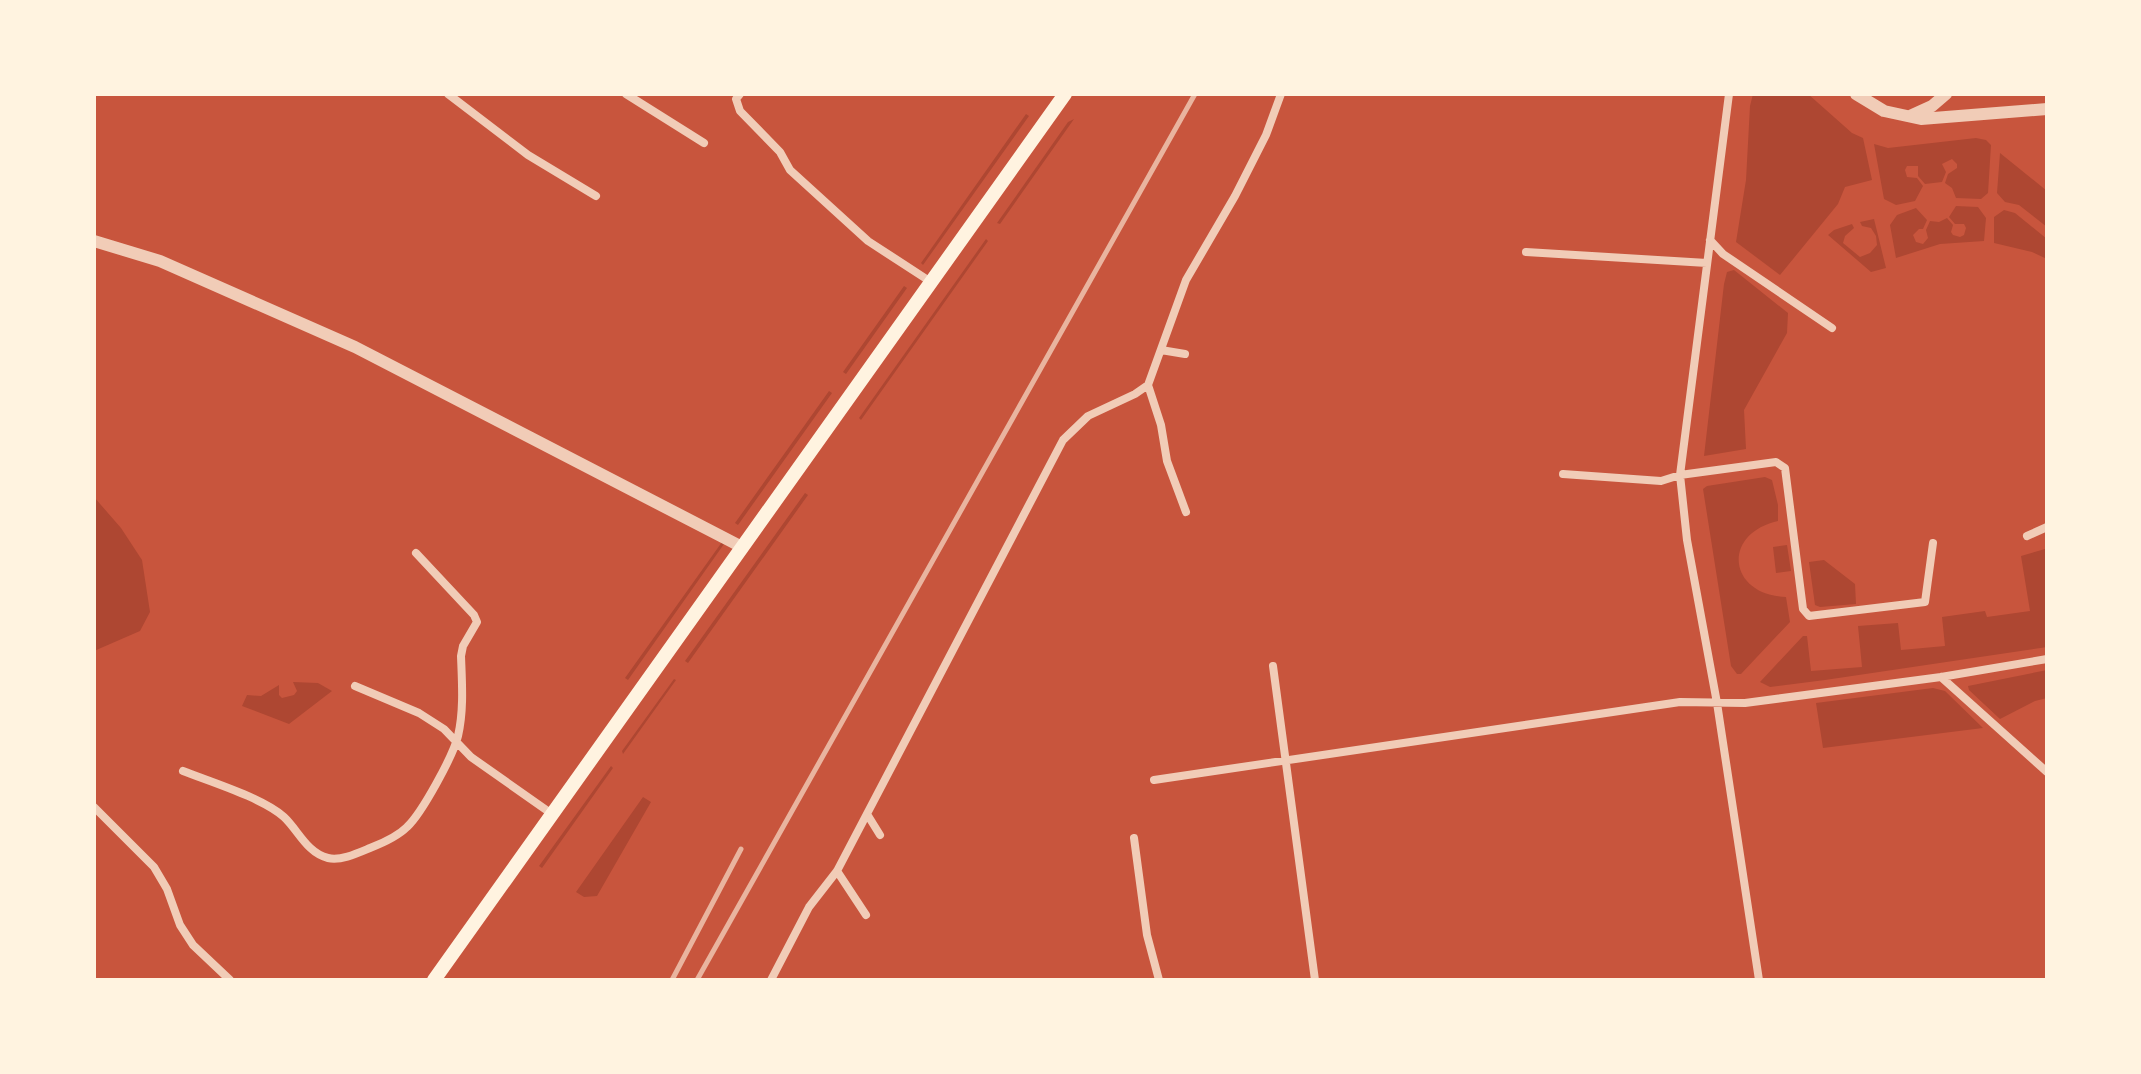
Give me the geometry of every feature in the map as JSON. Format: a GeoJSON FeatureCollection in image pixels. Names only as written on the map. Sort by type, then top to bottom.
{"type":"FeatureCollection","features":[{"type":"Feature","properties":{"kind":"main road"},"geometry":{"type":"LineString","coordinates":[[434,980],[1065,94]]}},
{"type":"Feature","properties":{"kind":"street"},"geometry":{"type":"LineString","coordinates":[[448,94],[528,155],[596,196]]}},
{"type":"Feature","properties":{"kind":"street"},"geometry":{"type":"LineString","coordinates":[[626,94],[704,143]]}},
{"type":"Feature","properties":{"kind":"street"},"geometry":{"type":"LineString","coordinates":[[740,94],[736,99],[740,111],[780,152],[790,170],[868,241],[931,282]]}},
{"type":"Feature","properties":{"kind":"street"},"geometry":{"type":"LineString","coordinates":[[771,980],[809,907],[837,871],[1063,440],[1088,416],[1148,385],[1186,280],[1266,135],[1281,94]]}},
{"type":"Feature","properties":{"kind":"street"},"geometry":{"type":"LineString","coordinates":[[1729,94],[1680,475],[1687,540],[1717,703],[1759,980]]}},
{"type":"Feature","properties":{"kind":"street"},"geometry":{"type":"LineString","coordinates":[[1856,94],[1884,111],[1921,119],[2047,109]]}},
{"type":"Feature","properties":{"kind":"street"},"geometry":{"type":"LineString","coordinates":[[1907,117],[1932,106],[1946,94]]}},
{"type":"Feature","properties":{"kind":"street"},"geometry":{"type":"LineString","coordinates":[[1710,240],[1723,254],[1832,328]]}},
{"type":"Feature","properties":{"kind":"street"},"geometry":{"type":"LineString","coordinates":[[94,241],[160,261],[355,347],[742,547]]}},
{"type":"Feature","properties":{"kind":"street"},"geometry":{"type":"LineString","coordinates":[[1526,252],[1707,263]]}},
{"type":"Feature","properties":{"kind":"street"},"geometry":{"type":"LineString","coordinates":[[1161,350],[1185,354]]}},
{"type":"Feature","properties":{"kind":"street"},"geometry":{"type":"LineString","coordinates":[[1148,385],[1161,425],[1167,461],[1186,512]]}},
{"type":"Feature","properties":{"kind":"street"},"geometry":{"type":"LineString","coordinates":[[1563,474],[1661,481],[1680,475],[1776,462],[1785,468],[1803,609],[1809,616],[1925,602],[1933,543]]}},
{"type":"Feature","properties":{"kind":"street"},"geometry":{"type":"LineString","coordinates":[[2027,536],[2047,527]]}},
{"type":"Feature","properties":{"kind":"street"},"geometry":{"type":"LineString","coordinates":[[183,771],[268,806],[284,817],[304,842],[332,859],[385,842],[406,828],[417,814],[457,741],[461,721],[461,656],[463,646],[477,622],[416,553]]}},
{"type":"Feature","properties":{"kind":"street"},"geometry":{"type":"LineString","coordinates":[[1154,780],[1680,702],[1745,703],[1941,677],[2047,659]]}},
{"type":"Feature","properties":{"kind":"street"},"geometry":{"type":"LineString","coordinates":[[1273,666],[1315,980]]}},
{"type":"Feature","properties":{"kind":"street"},"geometry":{"type":"LineString","coordinates":[[1941,677],[2047,772]]}},
{"type":"Feature","properties":{"kind":"street"},"geometry":{"type":"LineString","coordinates":[[355,686],[419,713],[457,741],[471,757],[552,814]]}},
{"type":"Feature","properties":{"kind":"street"},"geometry":{"type":"LineString","coordinates":[[94,807],[154,867],[167,889],[180,925],[193,945],[230,980]]}},
{"type":"Feature","properties":{"kind":"street"},"geometry":{"type":"LineString","coordinates":[[867,814],[880,835]]}},
{"type":"Feature","properties":{"kind":"street"},"geometry":{"type":"LineString","coordinates":[[1134,838],[1147,935],[1159,980]]}},
{"type":"Feature","properties":{"kind":"street"},"geometry":{"type":"LineString","coordinates":[[837,871],[866,915]]}},
{"type":"Feature","properties":{"kind":"shaded area"},"geometry":{"type":"Polygon","coordinates":[[[1753,94],[1808,94],[1852,133],[1863,138],[1872,180],[1845,187],[1838,204],[1780,275],[1736,242],[1746,180],[1753,94]]]}},
{"type":"Feature","properties":{"kind":"shaded area"},"geometry":{"type":"Polygon","coordinates":[[[1026,114],[1029,116],[923,265],[921,263],[1026,114]]]}},
{"type":"Feature","properties":{"kind":"shaded area"},"geometry":{"type":"Polygon","coordinates":[[[1074,119],[1000,224],[997,223],[1068,122],[1074,119]]]}},
{"type":"Feature","properties":{"kind":"shaded area"},"geometry":{"type":"Polygon","coordinates":[[[1976,138],[1986,140],[1991,145],[1988,193],[1981,199],[1956,198],[1952,188],[1945,183],[1948,174],[1957,168],[1952,159],[1942,164],[1946,172],[1942,182],[1925,184],[1918,176],[1918,166],[1907,166],[1907,177],[1917,178],[1923,186],[1915,201],[1896,205],[1884,199],[1874,144],[1888,148],[1976,138]]]}},
{"type":"Feature","properties":{"kind":"shaded area"},"geometry":{"type":"Polygon","coordinates":[[[2000,153],[2047,191],[2047,227],[2019,205],[2005,202],[1997,193],[2000,153]]]}},
{"type":"Feature","properties":{"kind":"shaded area"},"geometry":{"type":"Polygon","coordinates":[[[1956,206],[1978,207],[1986,218],[1984,241],[1940,244],[1896,258],[1890,225],[1897,215],[1916,208],[1927,220],[1923,229],[1913,235],[1916,242],[1923,244],[1928,238],[1926,230],[1930,221],[1939,222],[1947,218],[1953,225],[1953,235],[1964,235],[1964,224],[1955,224],[1949,217],[1956,206]]]}},
{"type":"Feature","properties":{"kind":"shaded area"},"geometry":{"type":"Polygon","coordinates":[[[2004,210],[2015,213],[2047,239],[2047,259],[1994,243],[1994,217],[2004,210]]]}},
{"type":"Feature","properties":{"kind":"shaded area"},"geometry":{"type":"Polygon","coordinates":[[[1874,219],[1886,268],[1871,272],[1828,235],[1852,224],[1854,228],[1845,236],[1843,243],[1860,257],[1870,253],[1877,245],[1871,228],[1862,226],[1860,222],[1874,219]]]}},
{"type":"Feature","properties":{"kind":"shaded area"},"geometry":{"type":"Polygon","coordinates":[[[986,239],[988,241],[861,420],[859,418],[986,239]]]}},
{"type":"Feature","properties":{"kind":"shaded area"},"geometry":{"type":"Polygon","coordinates":[[[1734,270],[1788,313],[1787,333],[1744,410],[1746,449],[1704,456],[1724,284],[1727,272],[1734,270]]]}},
{"type":"Feature","properties":{"kind":"shaded area"},"geometry":{"type":"Polygon","coordinates":[[[904,286],[907,288],[846,374],[843,372],[904,286]]]}},
{"type":"Feature","properties":{"kind":"shaded area"},"geometry":{"type":"Polygon","coordinates":[[[829,391],[832,393],[738,525],[735,523],[829,391]]]}},
{"type":"Feature","properties":{"kind":"shaded area"},"geometry":{"type":"Polygon","coordinates":[[[1765,477],[1772,480],[1778,521],[1760,528],[1747,538],[1740,550],[1739,563],[1743,576],[1752,586],[1767,594],[1786,597],[1790,622],[1741,674],[1737,674],[1731,666],[1703,489],[1765,477]]]}},
{"type":"Feature","properties":{"kind":"shaded area"},"geometry":{"type":"Polygon","coordinates":[[[805,493],[808,495],[688,663],[685,661],[805,493]]]}},
{"type":"Feature","properties":{"kind":"shaded area"},"geometry":{"type":"Polygon","coordinates":[[[94,497],[121,528],[142,560],[150,612],[140,631],[94,651],[94,497]]]}},
{"type":"Feature","properties":{"kind":"shaded area"},"geometry":{"type":"Polygon","coordinates":[[[722,542],[724,544],[628,680],[625,678],[722,542]]]}},
{"type":"Feature","properties":{"kind":"shaded area"},"geometry":{"type":"Polygon","coordinates":[[[1787,545],[1791,571],[1776,573],[1773,547],[1787,545]]]}},
{"type":"Feature","properties":{"kind":"shaded area"},"geometry":{"type":"Polygon","coordinates":[[[2045,549],[2047,647],[1770,687],[1760,682],[1803,636],[1807,636],[1811,671],[1862,667],[1858,626],[1898,623],[1901,650],[1945,646],[1942,617],[1985,611],[1987,617],[2030,611],[2021,556],[2045,549]]]}},
{"type":"Feature","properties":{"kind":"shaded area"},"geometry":{"type":"Polygon","coordinates":[[[1824,560],[1855,584],[1856,604],[1815,605],[1809,562],[1824,560]]]}},
{"type":"Feature","properties":{"kind":"shaded area"},"geometry":{"type":"Polygon","coordinates":[[[2047,670],[2047,698],[2000,719],[1968,686],[2047,670]]]}},
{"type":"Feature","properties":{"kind":"shaded area"},"geometry":{"type":"Polygon","coordinates":[[[676,680],[623,754],[622,751],[676,680]]]}},
{"type":"Feature","properties":{"kind":"shaded area"},"geometry":{"type":"Polygon","coordinates":[[[293,682],[318,683],[332,691],[289,724],[242,706],[247,695],[261,696],[279,685],[282,698],[294,695],[297,691],[293,682]]]}},
{"type":"Feature","properties":{"kind":"shaded area"},"geometry":{"type":"Polygon","coordinates":[[[1933,688],[1945,691],[1983,728],[1823,748],[1816,703],[1933,688]]]}},
{"type":"Feature","properties":{"kind":"shaded area"},"geometry":{"type":"Polygon","coordinates":[[[611,766],[613,768],[542,868],[539,866],[611,766]]]}},
{"type":"Feature","properties":{"kind":"shaded area"},"geometry":{"type":"Polygon","coordinates":[[[643,797],[651,802],[597,896],[584,897],[576,892],[643,797]]]}},
{"type":"Feature","properties":{"kind":"railway"},"geometry":{"type":"LineString","coordinates":[[697,980],[1195,94]]}},
{"type":"Feature","properties":{"kind":"railway"},"geometry":{"type":"LineString","coordinates":[[672,980],[741,849]]}}]}
